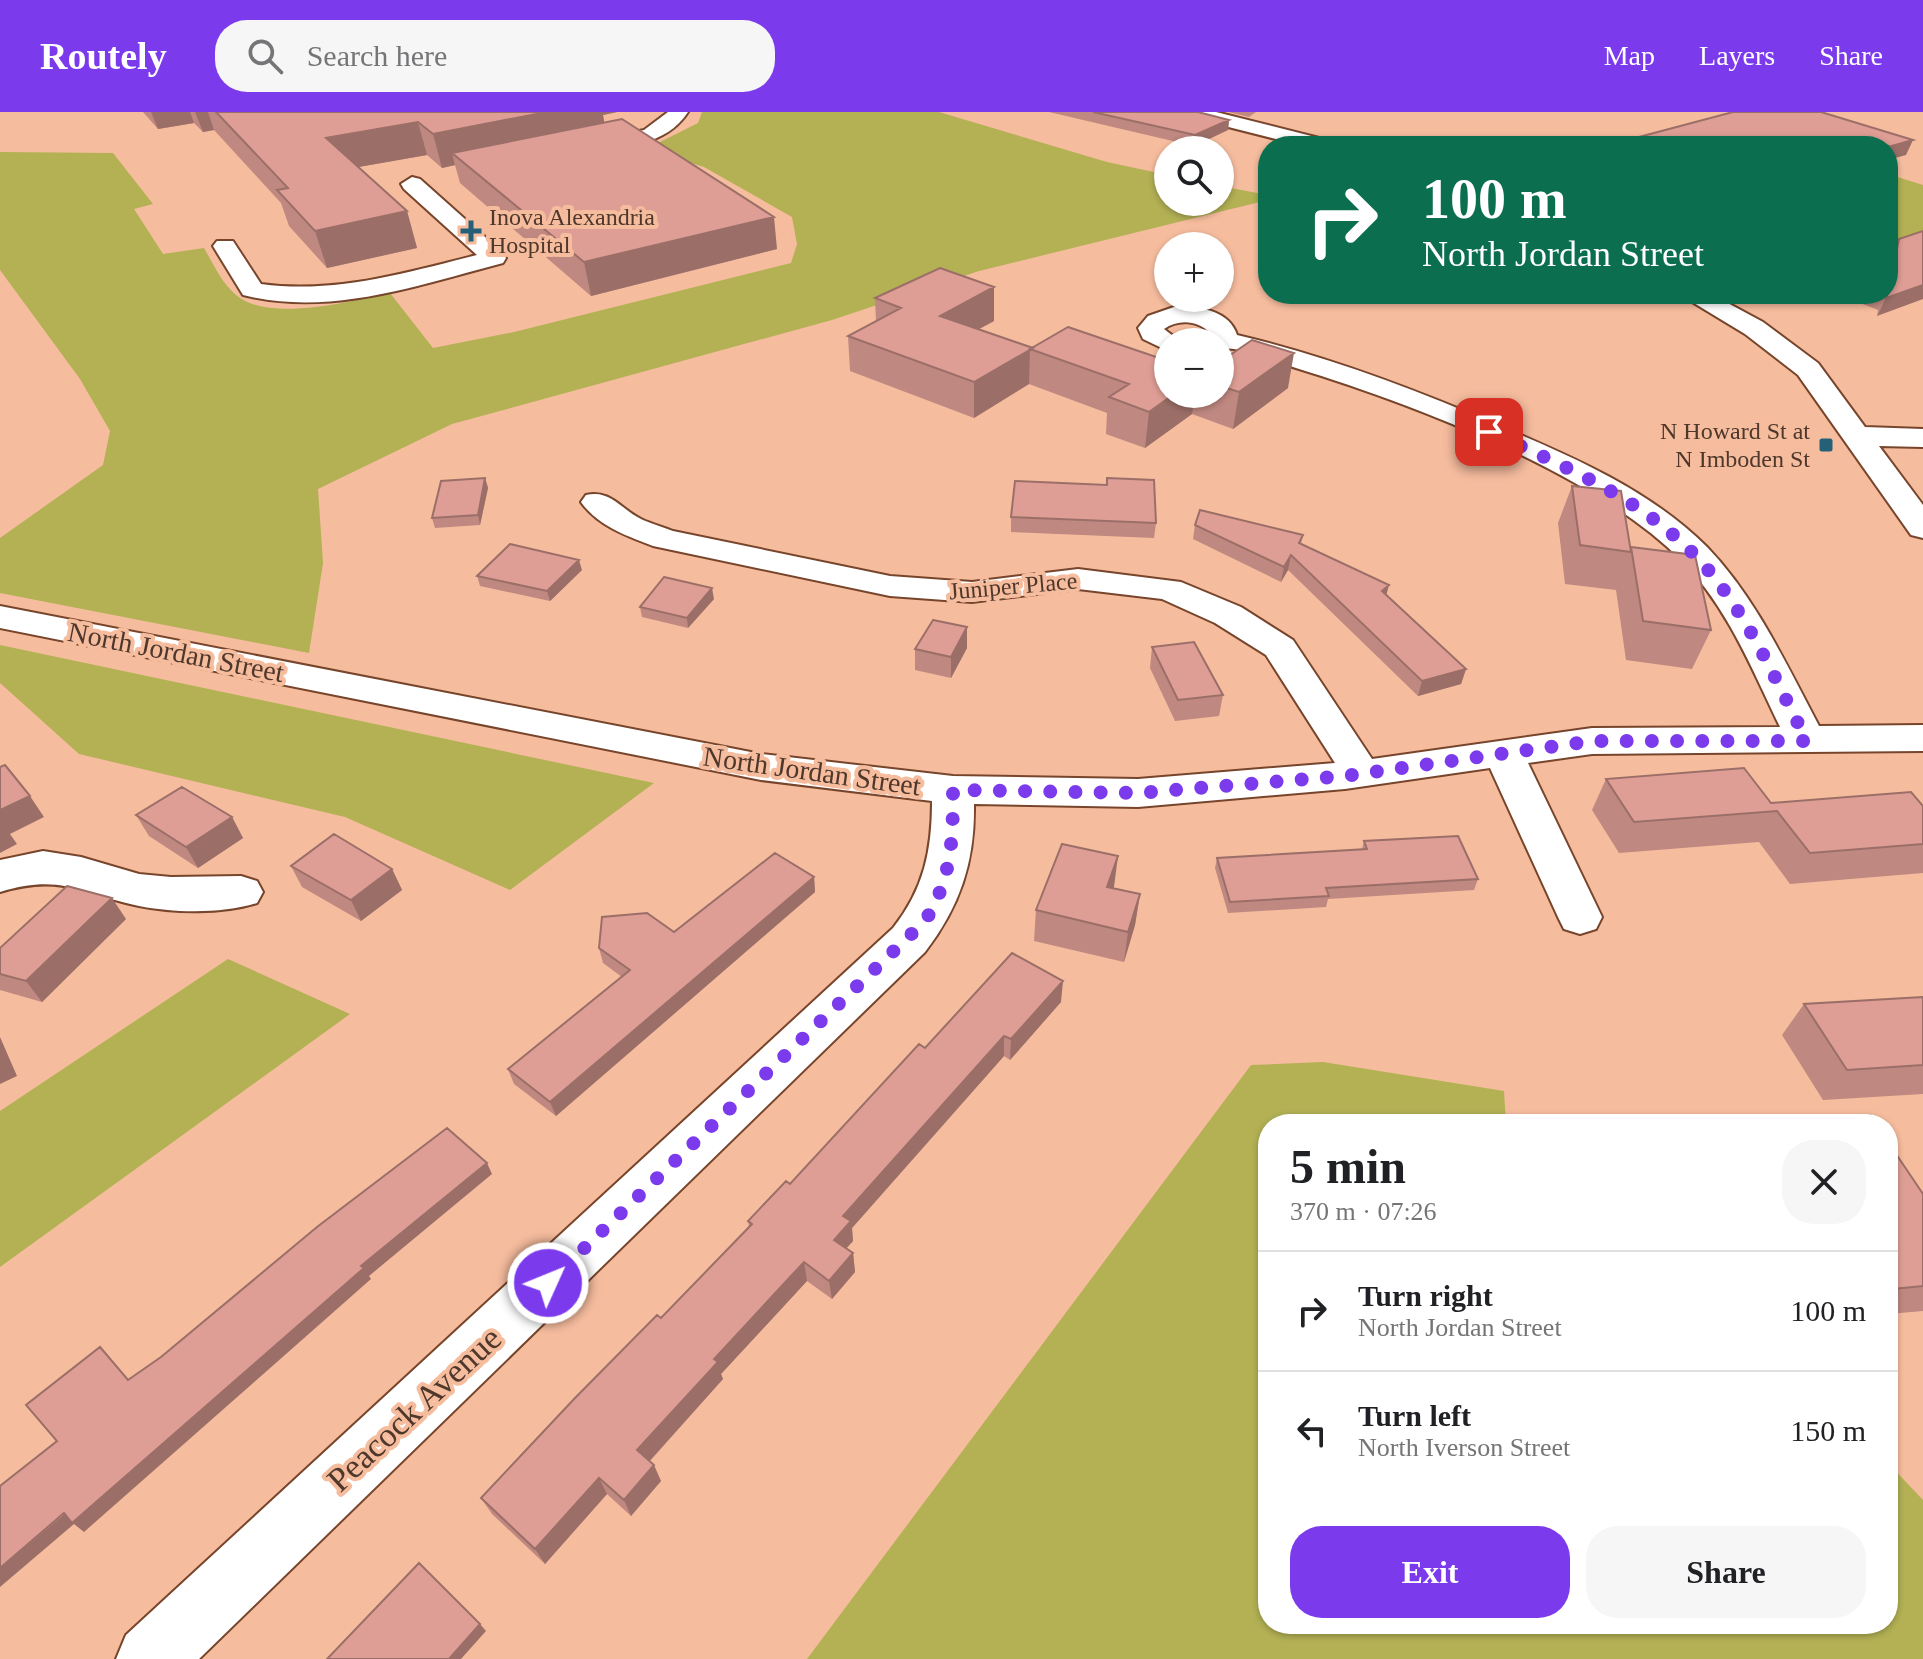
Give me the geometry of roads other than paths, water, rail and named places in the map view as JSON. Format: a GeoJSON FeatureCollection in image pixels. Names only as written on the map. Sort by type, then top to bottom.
{"type":"FeatureCollection","features":[{"type":"Feature","properties":{"kind":"street"},"geometry":{"type":"LineString","coordinates":[[561,153],[647,135],[675,120],[678,112]]}},
{"type":"Feature","properties":{"kind":"street"},"geometry":{"type":"LineString","coordinates":[[1192,112],[1288,136]]}},
{"type":"Feature","properties":{"kind":"street"},"geometry":{"type":"LineString","coordinates":[[225,246],[252,290],[284,297],[330,296],[494,258],[412,184],[442,178]]}},
{"type":"Feature","properties":{"kind":"street"},"geometry":{"type":"LineString","coordinates":[[1710,304],[1754,328],[1794,356],[1820,383],[1923,528]]}},
{"type":"Feature","properties":{"kind":"street"},"geometry":{"type":"LineString","coordinates":[[1154,332],[1151,328],[1160,319],[1181,315],[1214,321],[1222,328]]}},
{"type":"Feature","properties":{"kind":"street"},"geometry":{"type":"LineString","coordinates":[[1234,344],[1336,369],[1403,395],[1575,471],[1650,515],[1717,581],[1751,633],[1807,741]]}},
{"type":"Feature","properties":{"kind":"street"},"geometry":{"type":"LineString","coordinates":[[1858,436],[1923,438]]}},
{"type":"Feature","properties":{"kind":"street","name":"Juniper Place"},"geometry":{"type":"LineString","coordinates":[[597,502],[629,526],[665,539],[890,586],[932,592],[972,592],[1078,579],[1152,585],[1188,596],[1228,615],[1280,648],[1361,773]]}},
{"type":"Feature","properties":{"kind":"street","name":"North Jordan Street"},"geometry":{"type":"LineString","coordinates":[[0,617],[761,767],[953,790],[1138,793],[1361,773],[1592,741],[1923,738]]}},
{"type":"Feature","properties":{"kind":"street"},"geometry":{"type":"LineString","coordinates":[[1503,752],[1580,917]]}},
{"type":"Feature","properties":{"kind":"street","name":"Peacock Avenue"},"geometry":{"type":"LineString","coordinates":[[150,1659],[909,940],[939,899],[946,877],[952,854],[953,790]]}},
{"type":"Feature","properties":{"kind":"street"},"geometry":{"type":"LineString","coordinates":[[0,876],[20,867],[42,864],[159,893],[241,892]]}},
{"type":"Feature","properties":{"kind":"place","name":"Inova Alexandria Hospital"},"geometry":{"type":"Point","coordinates":[471,231]}},
{"type":"Feature","properties":{"kind":"place","name":"N Howard St at N Imboden St"},"geometry":{"type":"Point","coordinates":[1826,445]}}]}
